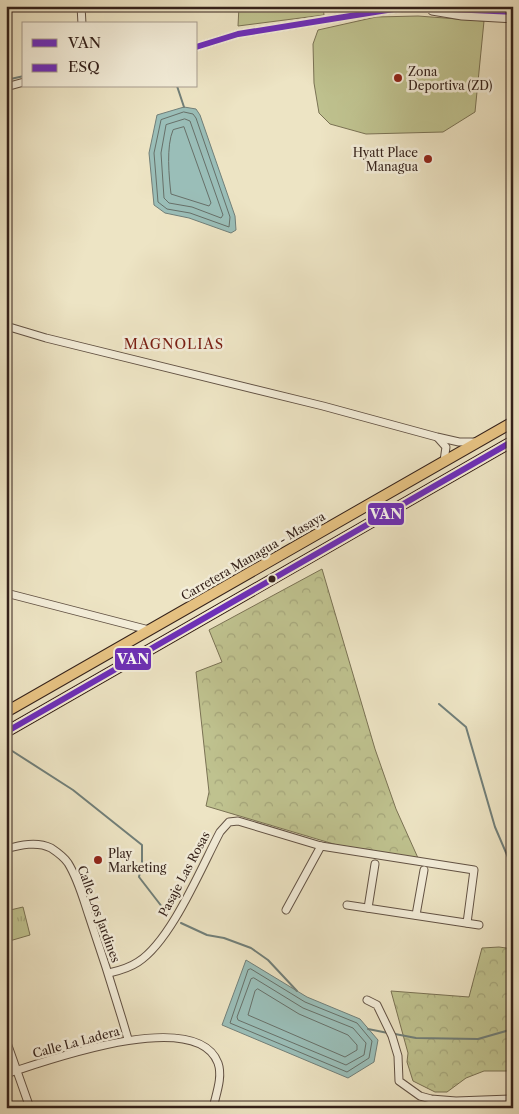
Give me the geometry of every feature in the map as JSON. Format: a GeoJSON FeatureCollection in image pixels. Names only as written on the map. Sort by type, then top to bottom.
{"type":"FeatureCollection","features":[{"type":"Feature","properties":{"kind":"highway","name":"Carretera Managua - Masaya"},"geometry":{"type":"LineString","coordinates":[[6,712],[513,422]]}},
{"type":"Feature","properties":{"kind":"highway"},"geometry":{"type":"LineString","coordinates":[[6,732],[513,441]]}},
{"type":"Feature","properties":{"kind":"street"},"geometry":{"type":"LineString","coordinates":[[81,6],[82,22]]}},
{"type":"Feature","properties":{"kind":"street"},"geometry":{"type":"LineString","coordinates":[[198,46],[238,34],[373,9],[406,7],[491,8],[513,14]]}},
{"type":"Feature","properties":{"kind":"street"},"geometry":{"type":"LineString","coordinates":[[422,8],[441,14],[513,19]]}},
{"type":"Feature","properties":{"kind":"street"},"geometry":{"type":"LineString","coordinates":[[490,18],[491,8]]}},
{"type":"Feature","properties":{"kind":"street"},"geometry":{"type":"LineString","coordinates":[[490,18],[493,15],[513,14]]}},
{"type":"Feature","properties":{"kind":"street"},"geometry":{"type":"LineString","coordinates":[[6,87],[22,83]]}},
{"type":"Feature","properties":{"kind":"street"},"geometry":{"type":"LineString","coordinates":[[6,326],[46,338],[323,406],[437,437],[464,442],[480,441]]}},
{"type":"Feature","properties":{"kind":"street"},"geometry":{"type":"LineString","coordinates":[[437,437],[446,447],[444,461]]}},
{"type":"Feature","properties":{"kind":"street"},"geometry":{"type":"LineString","coordinates":[[6,593],[149,630]]}},
{"type":"Feature","properties":{"kind":"street","name":"Pasaje Las Rosas"},"geometry":{"type":"LineString","coordinates":[[109,973],[138,962],[157,945],[178,912],[220,832],[229,822],[238,821],[321,846]]}},
{"type":"Feature","properties":{"kind":"street","name":"Calle Los Jardines"},"geometry":{"type":"LineString","coordinates":[[6,849],[24,844],[40,845],[50,848],[64,857],[76,880],[109,973],[128,1040]]}},
{"type":"Feature","properties":{"kind":"street"},"geometry":{"type":"LineString","coordinates":[[286,910],[321,846],[474,870],[467,923]]}},
{"type":"Feature","properties":{"kind":"street"},"geometry":{"type":"LineString","coordinates":[[368,908],[375,864]]}},
{"type":"Feature","properties":{"kind":"street"},"geometry":{"type":"LineString","coordinates":[[416,915],[424,870]]}},
{"type":"Feature","properties":{"kind":"street"},"geometry":{"type":"LineString","coordinates":[[347,905],[479,925]]}},
{"type":"Feature","properties":{"kind":"street"},"geometry":{"type":"LineString","coordinates":[[367,1000],[377,1005],[392,1036],[398,1056],[399,1081],[420,1096],[456,1101],[513,1099]]}},
{"type":"Feature","properties":{"kind":"street","name":"Calle La Ladera"},"geometry":{"type":"LineString","coordinates":[[6,1074],[72,1052],[128,1040],[177,1039],[194,1042],[208,1049],[218,1063],[220,1074],[212,1108]]}},
{"type":"Feature","properties":{"kind":"street"},"geometry":{"type":"LineString","coordinates":[[6,1040],[30,1108]]}},
{"type":"Feature","properties":{"kind":"green space"},"geometry":{"type":"Polygon","coordinates":[[[239,6],[323,6],[324,15],[238,26],[239,6]]]}},
{"type":"Feature","properties":{"kind":"green space","name":"Zona Deportiva (ZD)"},"geometry":{"type":"Polygon","coordinates":[[[418,16],[484,21],[475,112],[443,132],[366,134],[330,124],[319,113],[314,83],[313,44],[318,30],[376,17],[418,16]]]}},
{"type":"Feature","properties":{"kind":"green space"},"geometry":{"type":"Polygon","coordinates":[[[322,569],[375,749],[396,809],[418,858],[337,845],[206,806],[209,792],[196,672],[222,662],[209,630],[322,569]]]}},
{"type":"Feature","properties":{"kind":"green space"},"geometry":{"type":"Polygon","coordinates":[[[23,907],[30,935],[6,942],[6,911],[23,907]]]}},
{"type":"Feature","properties":{"kind":"green space"},"geometry":{"type":"Polygon","coordinates":[[[499,947],[513,949],[513,1071],[484,1071],[466,1078],[447,1092],[435,1092],[413,1081],[407,1062],[408,1053],[391,991],[469,997],[482,948],[499,947]]]}},
{"type":"Feature","properties":{"kind":"water"},"geometry":{"type":"Polygon","coordinates":[[[184,107],[196,109],[200,115],[235,216],[236,230],[231,233],[189,218],[165,213],[154,205],[149,153],[157,115],[184,107]]]}},
{"type":"Feature","properties":{"kind":"water"},"geometry":{"type":"Polygon","coordinates":[[[246,960],[307,997],[360,1019],[378,1040],[374,1062],[348,1078],[222,1025],[246,960]]]}},
{"type":"Feature","properties":{"kind":"waterway"},"geometry":{"type":"LineString","coordinates":[[6,80],[22,76]]}},
{"type":"Feature","properties":{"kind":"waterway"},"geometry":{"type":"LineString","coordinates":[[178,88],[184,107]]}},
{"type":"Feature","properties":{"kind":"waterway"},"geometry":{"type":"LineString","coordinates":[[439,704],[466,727],[495,827],[513,869]]}},
{"type":"Feature","properties":{"kind":"waterway"},"geometry":{"type":"LineString","coordinates":[[6,747],[73,790],[142,845],[142,862],[139,877],[166,912]]}},
{"type":"Feature","properties":{"kind":"waterway"},"geometry":{"type":"LineString","coordinates":[[181,923],[207,935],[224,938],[251,948],[268,960],[297,991]]}},
{"type":"Feature","properties":{"kind":"waterway"},"geometry":{"type":"LineString","coordinates":[[368,1029],[388,1033]]}},
{"type":"Feature","properties":{"kind":"waterway"},"geometry":{"type":"LineString","coordinates":[[395,1034],[416,1038],[478,1039],[513,1029]]}},
{"type":"Feature","properties":{"kind":"transit line","name":"ESQ"},"geometry":{"type":"LineString","coordinates":[[198,46],[238,34],[406,7],[513,12]]}},
{"type":"Feature","properties":{"kind":"transit line","name":"VAN"},"geometry":{"type":"LineString","coordinates":[[6,732],[513,441]]}},
{"type":"Feature","properties":{"kind":"place","name":"Zona Deportiva (ZD)"},"geometry":{"type":"Point","coordinates":[398,78]}},
{"type":"Feature","properties":{"kind":"place","name":"Hyatt Place Managua"},"geometry":{"type":"Point","coordinates":[428,159]}},
{"type":"Feature","properties":{"kind":"place","name":"Play Marketing"},"geometry":{"type":"Point","coordinates":[98,860]}},
{"type":"Feature","properties":{"kind":"district","name":"MAGNOLIAS"},"geometry":{"type":"Point","coordinates":[174,344]}}]}
